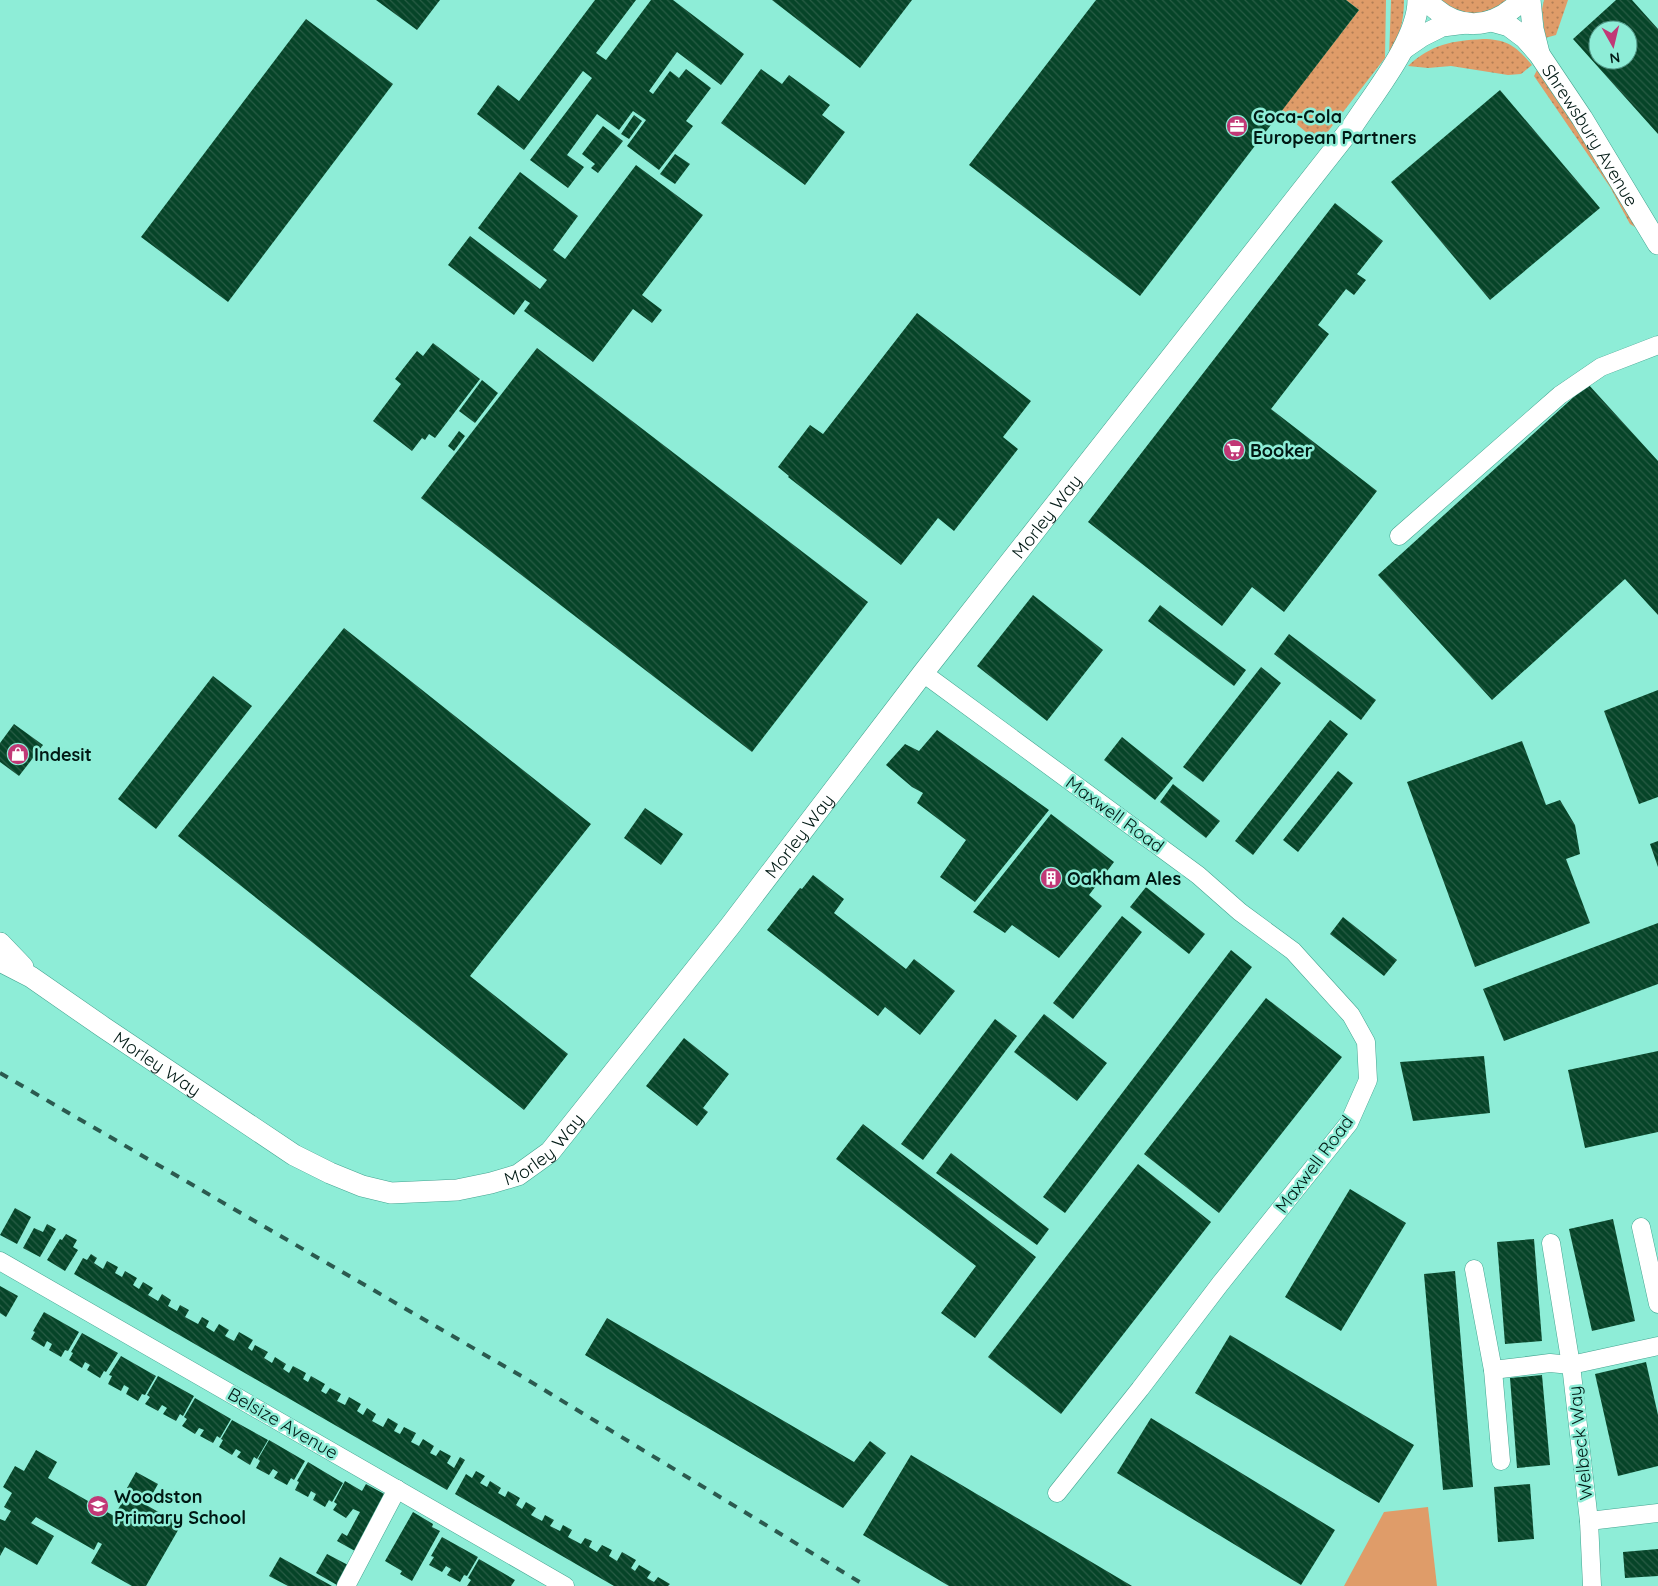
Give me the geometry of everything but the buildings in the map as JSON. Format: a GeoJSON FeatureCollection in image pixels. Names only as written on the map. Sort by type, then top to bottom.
{"type":"FeatureCollection","features":[{"type":"Feature","properties":{"kind":"street","name":"Morley Way"},"geometry":{"type":"LineString","coordinates":[[0,961],[31,977],[118,1038],[294,1155],[330,1173],[362,1186],[391,1193],[448,1190],[491,1183],[518,1175],[550,1152],[730,926],[923,673],[1352,127],[1403,50],[1413,29],[1418,0]]}},
{"type":"Feature","properties":{"kind":"street"},"geometry":{"type":"LineString","coordinates":[[1426,0],[1437,11],[1451,19],[1466,23]]}},
{"type":"Feature","properties":{"kind":"street"},"geometry":{"type":"LineString","coordinates":[[1492,21],[1508,13],[1522,0]]}},
{"type":"Feature","properties":{"kind":"street","name":"Shrewsbury Avenue"},"geometry":{"type":"LineString","coordinates":[[1530,0],[1532,29],[1539,54]]}},
{"type":"Feature","properties":{"kind":"street","name":"Morley Way"},"geometry":{"type":"LineString","coordinates":[[1403,50],[1422,36],[1442,26],[1492,21]]}},
{"type":"Feature","properties":{"kind":"street","name":"Shrewsbury Avenue"},"geometry":{"type":"LineString","coordinates":[[1492,21],[1508,26],[1525,38],[1539,54],[1582,118],[1658,244]]}},
{"type":"Feature","properties":{"kind":"street"},"geometry":{"type":"LineString","coordinates":[[1399,536],[1560,395],[1601,367],[1658,345]]}},
{"type":"Feature","properties":{"kind":"street","name":"Maxwell Road"},"geometry":{"type":"LineString","coordinates":[[923,673],[1198,875],[1240,912],[1293,951],[1350,1015],[1366,1042],[1368,1080],[1350,1123],[1220,1284],[1140,1390],[1057,1494]]}},
{"type":"Feature","properties":{"kind":"street","name":"Morley Way"},"geometry":{"type":"LineString","coordinates":[[0,943],[31,977]]}},
{"type":"Feature","properties":{"kind":"street"},"geometry":{"type":"LineString","coordinates":[[1641,1227],[1658,1304]]}},
{"type":"Feature","properties":{"kind":"street","name":"Welbeck Way"},"geometry":{"type":"LineString","coordinates":[[1551,1242],[1571,1365],[1589,1521],[1592,1586]]}},
{"type":"Feature","properties":{"kind":"street","name":"Belsize Avenue"},"geometry":{"type":"LineString","coordinates":[[0,1261],[565,1586]]}},
{"type":"Feature","properties":{"kind":"street"},"geometry":{"type":"LineString","coordinates":[[1474,1269],[1493,1370],[1501,1460]]}},
{"type":"Feature","properties":{"kind":"street","name":"Welbeck Way"},"geometry":{"type":"LineString","coordinates":[[1493,1370],[1550,1363],[1571,1365],[1658,1346]]}},
{"type":"Feature","properties":{"kind":"street"},"geometry":{"type":"LineString","coordinates":[[346,1586],[397,1489]]}},
{"type":"Feature","properties":{"kind":"street","name":"Welbeck Way"},"geometry":{"type":"LineString","coordinates":[[1589,1521],[1658,1513]]}},
{"type":"Feature","properties":{"kind":"shaded area"},"geometry":{"type":"Polygon","coordinates":[[[1346,0],[1386,0],[1385,58],[1319,143],[1281,111],[1359,10],[1346,0]]]}},
{"type":"Feature","properties":{"kind":"shaded area"},"geometry":{"type":"Polygon","coordinates":[[[1391,0],[1404,0],[1404,8],[1396,44],[1389,58],[1391,0]]]}},
{"type":"Feature","properties":{"kind":"shaded area"},"geometry":{"type":"Polygon","coordinates":[[[1438,0],[1510,0],[1489,13],[1460,13],[1438,0]]]}},
{"type":"Feature","properties":{"kind":"shaded area"},"geometry":{"type":"Polygon","coordinates":[[[1544,0],[1568,0],[1556,35],[1545,38],[1542,9],[1544,0]]]}},
{"type":"Feature","properties":{"kind":"shaded area"},"geometry":{"type":"Polygon","coordinates":[[[1483,39],[1505,42],[1511,45],[1532,65],[1521,74],[1508,75],[1451,66],[1428,68],[1408,66],[1425,53],[1442,45],[1483,39]]]}},
{"type":"Feature","properties":{"kind":"shaded area"},"geometry":{"type":"Polygon","coordinates":[[[1537,70],[1634,214],[1635,227],[1630,224],[1610,187],[1534,76],[1537,70]]]}},
{"type":"Feature","properties":{"kind":"shaded area"},"geometry":{"type":"Polygon","coordinates":[[[1428,1507],[1437,1586],[1344,1586],[1384,1512],[1428,1507]]]}},
{"type":"Feature","properties":{"kind":"railway"},"geometry":{"type":"LineString","coordinates":[[0,1073],[523,1377],[866,1586]]}},
{"type":"Feature","properties":{"kind":"place","name":"Coca-Cola European Partners"},"geometry":{"type":"Point","coordinates":[1237,126]}},
{"type":"Feature","properties":{"kind":"place","name":"Booker"},"geometry":{"type":"Point","coordinates":[1234,450]}},
{"type":"Feature","properties":{"kind":"place","name":"Indesit"},"geometry":{"type":"Point","coordinates":[18,754]}},
{"type":"Feature","properties":{"kind":"place","name":"Oakham Ales"},"geometry":{"type":"Point","coordinates":[1051,878]}},
{"type":"Feature","properties":{"kind":"place","name":"Woodston Primary School"},"geometry":{"type":"Point","coordinates":[98,1506]}}]}
